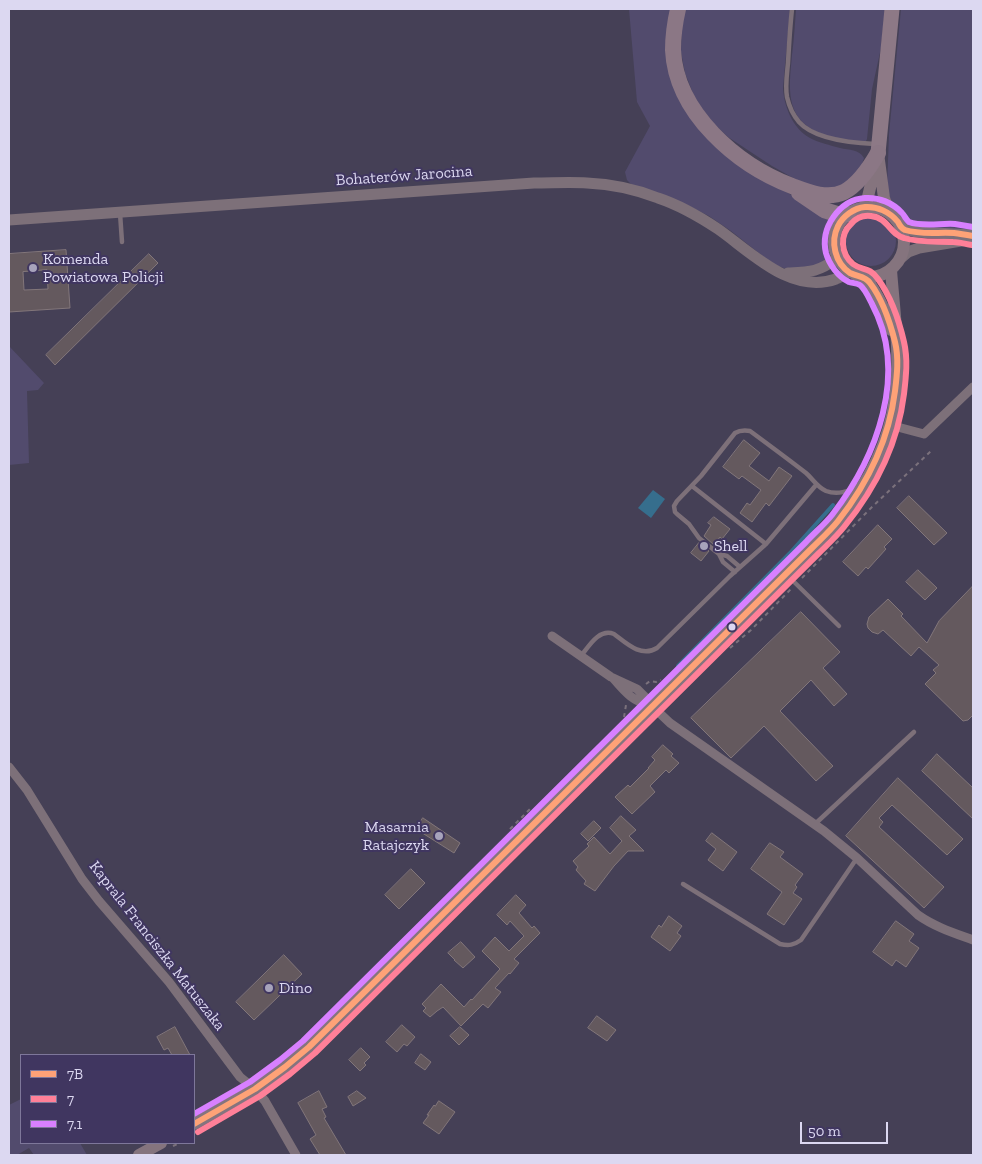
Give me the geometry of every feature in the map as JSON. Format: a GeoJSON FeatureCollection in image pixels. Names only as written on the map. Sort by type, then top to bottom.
{"type":"FeatureCollection","features":[{"type":"Feature","properties":{"kind":"highway"},"geometry":{"type":"LineString","coordinates":[[678,9],[675,21],[674,52],[679,79],[696,113],[708,128],[741,158],[785,183],[824,210],[840,215],[848,214]]}},
{"type":"Feature","properties":{"kind":"highway"},"geometry":{"type":"LineString","coordinates":[[785,183],[822,195],[838,194],[849,189],[866,170],[879,148],[892,9]]}},
{"type":"Feature","properties":{"kind":"main road"},"geometry":{"type":"LineString","coordinates":[[864,207],[879,148]]}},
{"type":"Feature","properties":{"kind":"main road"},"geometry":{"type":"LineString","coordinates":[[879,148],[884,198],[890,214]]}},
{"type":"Feature","properties":{"kind":"main road"},"geometry":{"type":"LineString","coordinates":[[864,207],[873,207],[890,214],[895,218],[904,235],[901,258],[891,270],[883,275],[865,278],[850,272],[840,263],[834,248],[836,229],[841,220],[848,214],[864,207]]}},
{"type":"Feature","properties":{"kind":"main road"},"geometry":{"type":"LineString","coordinates":[[195,1123],[255,1089],[309,1047],[837,522],[868,478],[890,425],[895,398],[896,376],[896,344],[891,270]]}},
{"type":"Feature","properties":{"kind":"main road"},"geometry":{"type":"LineString","coordinates":[[865,278],[884,308],[896,344]]}},
{"type":"Feature","properties":{"kind":"main road"},"geometry":{"type":"LineString","coordinates":[[139,1155],[159,1144]]}},
{"type":"Feature","properties":{"kind":"street","name":"Bohaterów Jarocina"},"geometry":{"type":"LineString","coordinates":[[9,220],[534,183],[587,183],[629,188],[677,206],[717,228],[770,268],[792,278],[815,282],[836,279],[850,272]]}},
{"type":"Feature","properties":{"kind":"street"},"geometry":{"type":"LineString","coordinates":[[901,228],[916,232],[957,234],[973,237]]}},
{"type":"Feature","properties":{"kind":"street"},"geometry":{"type":"LineString","coordinates":[[901,258],[908,252],[919,248],[973,237]]}},
{"type":"Feature","properties":{"kind":"street"},"geometry":{"type":"LineString","coordinates":[[779,273],[816,270],[837,258]]}},
{"type":"Feature","properties":{"kind":"street"},"geometry":{"type":"LineString","coordinates":[[890,425],[924,434],[973,387]]}},
{"type":"Feature","properties":{"kind":"street"},"geometry":{"type":"LineString","coordinates":[[552,636],[611,677],[637,689],[648,698],[652,706],[670,723],[815,824],[857,858],[928,923],[973,940]]}},
{"type":"Feature","properties":{"kind":"street","name":"Kaprala Franciszka Matuszaka"},"geometry":{"type":"LineString","coordinates":[[9,767],[27,790],[82,879],[169,982],[240,1077],[255,1089],[265,1101],[296,1155]]}},
{"type":"Feature","properties":{"kind":"lane"},"geometry":{"type":"LineString","coordinates":[[792,9],[786,85],[788,99],[799,122],[811,131],[824,136],[879,148]]}},
{"type":"Feature","properties":{"kind":"lane"},"geometry":{"type":"LineString","coordinates":[[120,213],[122,242]]}},
{"type":"Feature","properties":{"kind":"lane"},"geometry":{"type":"LineString","coordinates":[[740,567],[727,556],[719,554],[699,538],[689,524],[675,512],[675,504],[739,430],[750,432],[807,474],[816,485],[826,491],[842,493],[855,488],[868,478]]}},
{"type":"Feature","properties":{"kind":"lane"},"geometry":{"type":"LineString","coordinates":[[581,656],[600,635],[609,632],[640,651],[654,650],[766,544],[816,485]]}},
{"type":"Feature","properties":{"kind":"lane"},"geometry":{"type":"LineString","coordinates":[[692,486],[766,544]]}},
{"type":"Feature","properties":{"kind":"lane"},"geometry":{"type":"LineString","coordinates":[[719,554],[723,562],[735,572]]}},
{"type":"Feature","properties":{"kind":"lane"},"geometry":{"type":"LineString","coordinates":[[786,574],[840,626]]}},
{"type":"Feature","properties":{"kind":"lane"},"geometry":{"type":"LineString","coordinates":[[815,824],[914,732]]}},
{"type":"Feature","properties":{"kind":"lane"},"geometry":{"type":"LineString","coordinates":[[683,884],[780,944],[788,946],[796,944],[801,940],[857,858]]}},
{"type":"Feature","properties":{"kind":"path"},"geometry":{"type":"LineString","coordinates":[[797,583],[932,450]]}},
{"type":"Feature","properties":{"kind":"path"},"geometry":{"type":"LineString","coordinates":[[647,684],[650,681],[663,680]]}},
{"type":"Feature","properties":{"kind":"shaded area"},"geometry":{"type":"Polygon","coordinates":[[[629,9],[672,9],[670,67],[750,170],[833,220],[836,225],[832,236],[831,249],[822,264],[789,270],[778,266],[709,216],[687,205],[632,185],[627,180],[625,172],[650,126],[637,102],[629,9]]]}},
{"type":"Feature","properties":{"kind":"shaded area"},"geometry":{"type":"Polygon","coordinates":[[[685,9],[790,9],[783,88],[787,109],[794,123],[810,138],[825,144],[854,150],[862,155],[864,158],[859,173],[837,190],[809,187],[772,166],[728,137],[709,119],[694,96],[685,73],[681,52],[682,18],[685,9]]]}},
{"type":"Feature","properties":{"kind":"shaded area"},"geometry":{"type":"Polygon","coordinates":[[[796,9],[885,9],[881,48],[872,89],[865,143],[816,132],[802,121],[796,113],[792,104],[790,75],[796,9]]]}},
{"type":"Feature","properties":{"kind":"shaded area"},"geometry":{"type":"Polygon","coordinates":[[[901,9],[973,9],[973,232],[967,233],[908,225],[895,212],[887,188],[889,134],[901,9]]]}},
{"type":"Feature","properties":{"kind":"shaded area"},"geometry":{"type":"Polygon","coordinates":[[[871,216],[880,218],[891,227],[896,241],[894,250],[885,261],[871,266],[862,264],[851,255],[846,241],[848,232],[857,221],[871,216]]]}},
{"type":"Feature","properties":{"kind":"shaded area"},"geometry":{"type":"Polygon","coordinates":[[[9,346],[44,383],[38,390],[27,391],[29,463],[9,465],[9,346]]]}},
{"type":"Feature","properties":{"kind":"shaded area"},"geometry":{"type":"Polygon","coordinates":[[[20,1100],[20,1144],[81,1144],[87,1155],[34,1155],[29,1148],[17,1155],[9,1155],[9,1105],[20,1100]]]}},
{"type":"Feature","properties":{"kind":"water"},"geometry":{"type":"Polygon","coordinates":[[[653,490],[665,499],[651,518],[638,508],[653,490]]]}},
{"type":"Feature","properties":{"kind":"building"},"geometry":{"type":"Polygon","coordinates":[[[66,250],[70,308],[9,312],[9,254],[66,250]],[[47,270],[23,272],[24,290],[48,289],[47,270]]]}},
{"type":"Feature","properties":{"kind":"building"},"geometry":{"type":"Polygon","coordinates":[[[149,254],[158,263],[55,365],[46,355],[149,254]]]}},
{"type":"Feature","properties":{"kind":"building"},"geometry":{"type":"Polygon","coordinates":[[[744,440],[760,453],[749,466],[769,481],[779,467],[792,476],[769,506],[766,503],[752,522],[740,513],[747,503],[750,505],[761,490],[742,476],[739,479],[723,467],[744,440]]]}},
{"type":"Feature","properties":{"kind":"building"},"geometry":{"type":"Polygon","coordinates":[[[909,496],[947,533],[934,545],[897,508],[909,496]]]}},
{"type":"Feature","properties":{"kind":"building","name":"Shell"},"geometry":{"type":"Polygon","coordinates":[[[714,517],[730,529],[714,545],[704,536],[711,525],[708,523],[714,517]]]}},
{"type":"Feature","properties":{"kind":"building"},"geometry":{"type":"Polygon","coordinates":[[[878,525],[892,539],[884,547],[886,549],[868,569],[866,567],[858,576],[843,562],[878,525]]]}},
{"type":"Feature","properties":{"kind":"building"},"geometry":{"type":"Polygon","coordinates":[[[699,543],[709,551],[701,561],[691,553],[699,543]]]}},
{"type":"Feature","properties":{"kind":"building"},"geometry":{"type":"Polygon","coordinates":[[[918,570],[937,588],[925,600],[906,582],[918,570]]]}},
{"type":"Feature","properties":{"kind":"building"},"geometry":{"type":"Polygon","coordinates":[[[973,586],[973,715],[968,720],[963,721],[925,684],[936,673],[933,670],[939,665],[919,647],[911,656],[883,630],[878,634],[872,632],[867,624],[869,617],[888,599],[903,614],[901,616],[927,643],[939,621],[973,586]]]}},
{"type":"Feature","properties":{"kind":"building"},"geometry":{"type":"Polygon","coordinates":[[[801,612],[840,652],[823,668],[847,694],[834,706],[811,680],[780,711],[833,766],[816,781],[764,726],[731,758],[691,718],[801,612]]]}},
{"type":"Feature","properties":{"kind":"building"},"geometry":{"type":"Polygon","coordinates":[[[663,745],[679,763],[669,773],[666,770],[650,786],[655,792],[632,814],[615,797],[628,785],[630,787],[649,768],[655,760],[652,757],[663,745]]]}},
{"type":"Feature","properties":{"kind":"building"},"geometry":{"type":"Polygon","coordinates":[[[937,754],[973,788],[973,819],[922,771],[937,754]]]}},
{"type":"Feature","properties":{"kind":"building"},"geometry":{"type":"Polygon","coordinates":[[[898,778],[963,839],[947,855],[892,805],[879,818],[883,822],[879,827],[944,887],[924,908],[846,836],[898,778]]]}},
{"type":"Feature","properties":{"kind":"building"},"geometry":{"type":"Polygon","coordinates":[[[621,816],[636,830],[629,836],[644,851],[628,851],[595,891],[584,884],[586,881],[576,870],[578,867],[573,861],[589,846],[587,844],[594,837],[610,854],[622,841],[610,828],[621,816]]]}},
{"type":"Feature","properties":{"kind":"building","name":"Masarnia Ratajczyk"},"geometry":{"type":"Polygon","coordinates":[[[423,818],[460,843],[454,853],[416,829],[423,818]]]}},
{"type":"Feature","properties":{"kind":"building"},"geometry":{"type":"Polygon","coordinates":[[[594,821],[601,828],[588,841],[581,834],[594,821]]]}},
{"type":"Feature","properties":{"kind":"building"},"geometry":{"type":"Polygon","coordinates":[[[712,833],[737,852],[723,871],[708,860],[716,849],[706,841],[712,833]]]}},
{"type":"Feature","properties":{"kind":"building"},"geometry":{"type":"Polygon","coordinates":[[[770,843],[784,852],[780,857],[803,874],[795,885],[797,887],[793,893],[802,899],[784,925],[767,914],[782,892],[751,869],[770,843]]]}},
{"type":"Feature","properties":{"kind":"building"},"geometry":{"type":"Polygon","coordinates":[[[411,869],[425,883],[399,909],[385,895],[411,869]]]}},
{"type":"Feature","properties":{"kind":"building"},"geometry":{"type":"Polygon","coordinates":[[[516,895],[526,905],[519,913],[532,928],[534,926],[540,933],[514,959],[519,963],[495,988],[501,992],[488,1008],[483,1004],[461,1026],[443,1007],[430,1017],[423,1011],[426,1008],[422,1004],[441,984],[464,1007],[500,969],[482,951],[495,937],[509,951],[524,936],[510,921],[507,925],[497,915],[516,895]]]}},
{"type":"Feature","properties":{"kind":"building"},"geometry":{"type":"Polygon","coordinates":[[[669,916],[682,926],[677,933],[681,936],[670,951],[651,937],[659,925],[661,927],[669,916]]]}},
{"type":"Feature","properties":{"kind":"building"},"geometry":{"type":"Polygon","coordinates":[[[896,921],[914,934],[909,941],[919,948],[906,967],[896,960],[892,966],[873,952],[896,921]]]}},
{"type":"Feature","properties":{"kind":"building"},"geometry":{"type":"Polygon","coordinates":[[[461,942],[475,957],[463,968],[448,953],[461,942]]]}},
{"type":"Feature","properties":{"kind":"building","name":"Dino"},"geometry":{"type":"Polygon","coordinates":[[[284,955],[302,974],[254,1020],[236,1002],[284,955]]]}},
{"type":"Feature","properties":{"kind":"building"},"geometry":{"type":"Polygon","coordinates":[[[597,1016],[616,1030],[607,1041],[588,1028],[597,1016]]]}},
{"type":"Feature","properties":{"kind":"building"},"geometry":{"type":"Polygon","coordinates":[[[402,1025],[415,1037],[407,1046],[404,1044],[397,1052],[386,1042],[402,1025]]]}},
{"type":"Feature","properties":{"kind":"building"},"geometry":{"type":"Polygon","coordinates":[[[175,1027],[189,1054],[171,1054],[168,1048],[164,1050],[157,1037],[175,1027]]]}},
{"type":"Feature","properties":{"kind":"building"},"geometry":{"type":"Polygon","coordinates":[[[460,1027],[469,1035],[459,1045],[450,1036],[460,1027]]]}},
{"type":"Feature","properties":{"kind":"building"},"geometry":{"type":"Polygon","coordinates":[[[361,1048],[370,1057],[360,1071],[349,1060],[361,1048]]]}},
{"type":"Feature","properties":{"kind":"building"},"geometry":{"type":"Polygon","coordinates":[[[421,1054],[431,1062],[425,1070],[415,1063],[421,1054]]]}},
{"type":"Feature","properties":{"kind":"building"},"geometry":{"type":"Polygon","coordinates":[[[319,1091],[327,1107],[322,1109],[326,1117],[324,1118],[346,1155],[320,1155],[310,1139],[316,1135],[298,1103],[319,1091]]]}},
{"type":"Feature","properties":{"kind":"building"},"geometry":{"type":"Polygon","coordinates":[[[357,1091],[366,1098],[353,1106],[348,1097],[357,1091]]]}},
{"type":"Feature","properties":{"kind":"building"},"geometry":{"type":"Polygon","coordinates":[[[439,1101],[455,1112],[439,1134],[423,1123],[434,1105],[439,1101]]]}},
{"type":"Feature","properties":{"kind":"waterway"},"geometry":{"type":"LineString","coordinates":[[678,666],[790,553],[833,505]]}},
{"type":"Feature","properties":{"kind":"transit line","name":"7.1"},"geometry":{"type":"LineString","coordinates":[[195,1113],[250,1082],[303,1041],[832,515],[848,492],[874,441],[883,414],[888,358],[883,330],[865,291],[860,285],[849,282],[838,274],[826,253],[826,234],[829,225],[840,210],[856,200],[865,198],[875,199],[885,201],[894,206],[909,222],[926,225],[955,224],[973,227]]}},
{"type":"Feature","properties":{"kind":"transit line","name":"7B"},"geometry":{"type":"LineString","coordinates":[[195,1123],[255,1089],[309,1047],[825,535],[849,506],[876,460],[888,426],[892,409],[897,360],[896,348],[886,311],[875,290],[864,278],[845,269],[835,252],[834,239],[838,226],[843,219],[857,209],[865,207],[874,208],[883,210],[891,215],[905,230],[973,236]]}},
{"type":"Feature","properties":{"kind":"transit line","name":"7"},"geometry":{"type":"LineString","coordinates":[[198,1132],[260,1096],[315,1053],[841,531],[866,497],[891,448],[901,412],[905,388],[906,361],[900,325],[887,293],[875,275],[869,270],[853,264],[846,255],[843,239],[847,228],[860,217],[871,216],[882,220],[895,233],[904,238],[916,241],[955,242],[972,245]]}},
{"type":"Feature","properties":{"kind":"place","name":"Komenda Powiatowa Policji"},"geometry":{"type":"Point","coordinates":[33,268]}},
{"type":"Feature","properties":{"kind":"place","name":"Shell"},"geometry":{"type":"Point","coordinates":[704,546]}},
{"type":"Feature","properties":{"kind":"place","name":"Masarnia Ratajczyk"},"geometry":{"type":"Point","coordinates":[439,836]}},
{"type":"Feature","properties":{"kind":"place","name":"Dino"},"geometry":{"type":"Point","coordinates":[269,988]}}]}
